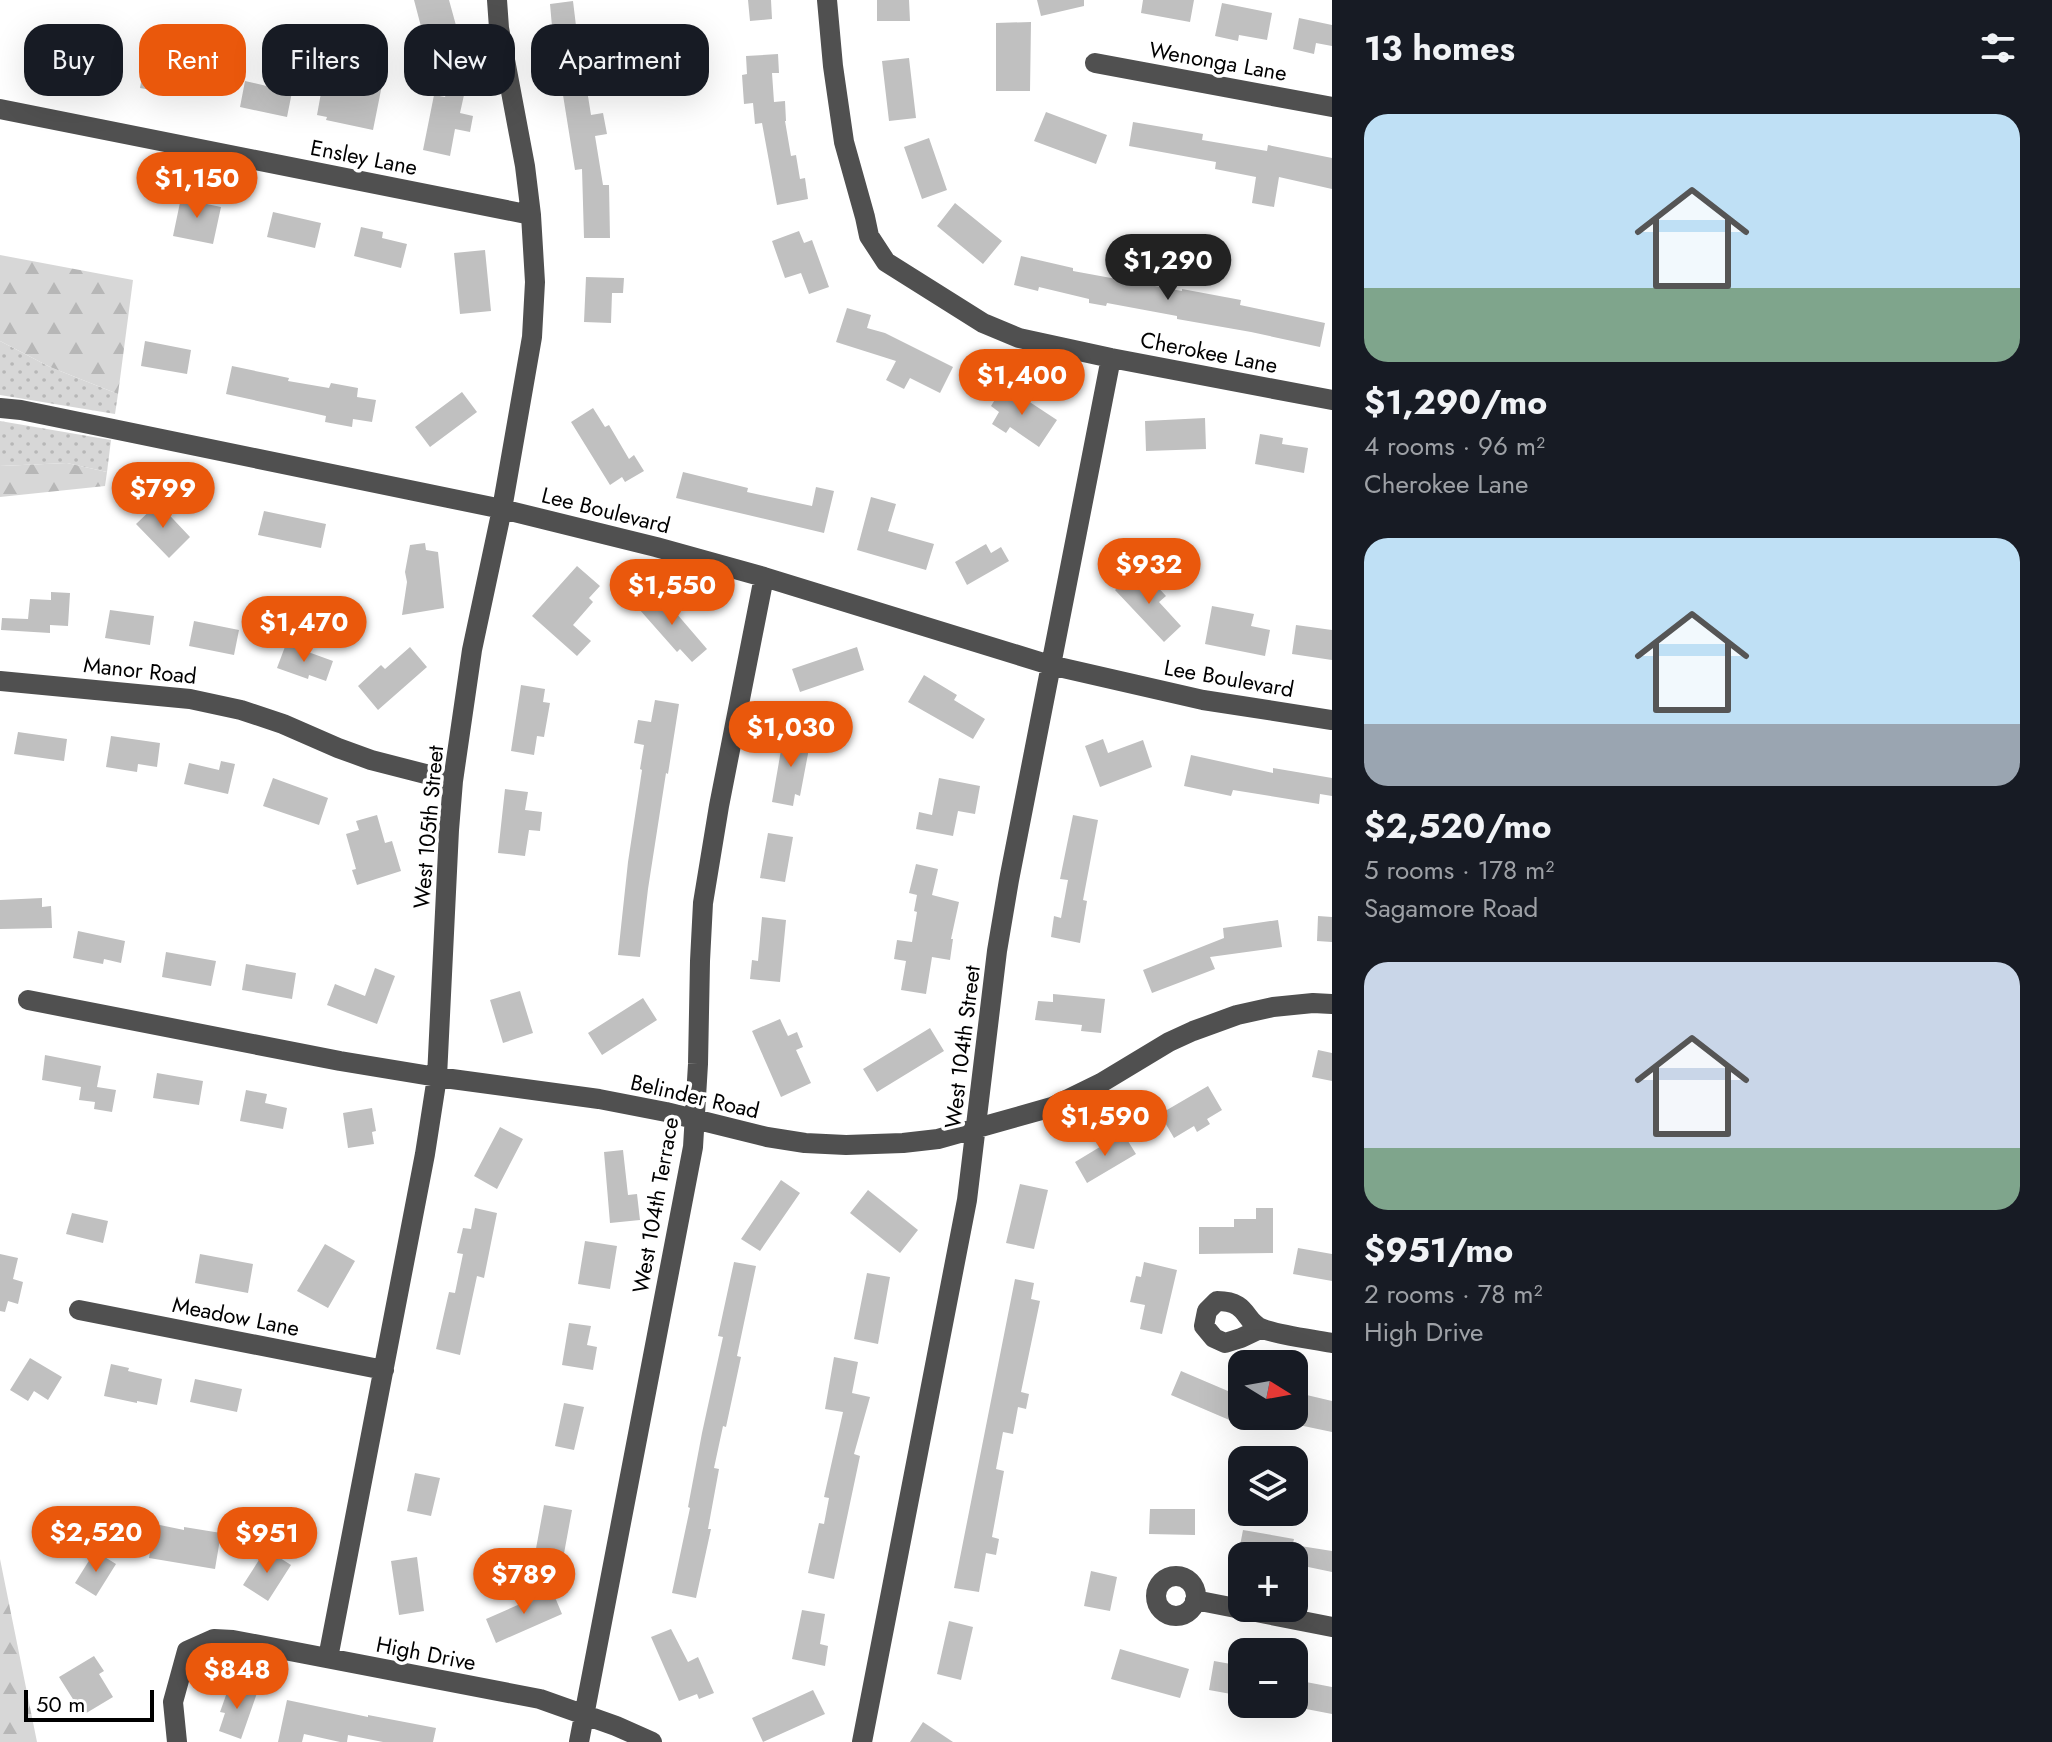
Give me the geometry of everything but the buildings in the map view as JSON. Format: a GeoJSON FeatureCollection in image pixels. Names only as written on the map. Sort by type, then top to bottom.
{"type":"FeatureCollection","features":[{"type":"Feature","properties":{"kind":"street","name":"West 105th Street"},"geometry":{"type":"LineString","coordinates":[[328,1658],[437,1077],[453,781],[472,650],[502,509],[532,337],[535,282],[531,215],[497,0]]}},
{"type":"Feature","properties":{"kind":"street","name":"Cherokee Lane"},"geometry":{"type":"LineString","coordinates":[[827,0],[844,142],[869,236],[886,262],[983,323],[1034,342],[1332,400]]}},
{"type":"Feature","properties":{"kind":"street","name":"Wenonga Lane"},"geometry":{"type":"LineString","coordinates":[[1095,63],[1332,107]]}},
{"type":"Feature","properties":{"kind":"street","name":"Ensley Lane"},"geometry":{"type":"LineString","coordinates":[[0,109],[531,215]]}},
{"type":"Feature","properties":{"kind":"street","name":"West 104th Street"},"geometry":{"type":"LineString","coordinates":[[862,1742],[967,1200],[1004,909],[1111,358]]}},
{"type":"Feature","properties":{"kind":"street","name":"Lee Boulevard"},"geometry":{"type":"LineString","coordinates":[[0,408],[163,438],[502,509],[764,577],[1050,665],[1203,700],[1332,720]]}},
{"type":"Feature","properties":{"kind":"street","name":"West 104th Terrace"},"geometry":{"type":"LineString","coordinates":[[579,1742],[693,1147],[703,903],[764,577]]}},
{"type":"Feature","properties":{"kind":"street","name":"Manor Road"},"geometry":{"type":"LineString","coordinates":[[0,681],[216,704],[283,724],[371,760],[453,781]]}},
{"type":"Feature","properties":{"kind":"street","name":"Belinder Road"},"geometry":{"type":"LineString","coordinates":[[28,1000],[340,1061],[599,1099],[767,1137],[846,1145],[938,1139],[977,1129],[1052,1107],[1101,1083],[1169,1042],[1222,1020],[1273,1007],[1332,1004]]}},
{"type":"Feature","properties":{"kind":"street","name":"Meadow Lane"},"geometry":{"type":"LineString","coordinates":[[79,1310],[384,1370]]}},
{"type":"Feature","properties":{"kind":"street"},"geometry":{"type":"LineString","coordinates":[[1260,1329],[1332,1343]]}},
{"type":"Feature","properties":{"kind":"street"},"geometry":{"type":"LineString","coordinates":[[1195,1600],[1332,1627]]}},
{"type":"Feature","properties":{"kind":"street","name":"High Drive"},"geometry":{"type":"LineString","coordinates":[[177,1742],[173,1702],[187,1651],[214,1639],[233,1640],[540,1699],[652,1742]]}},
{"type":"Feature","properties":{"kind":"green space"},"geometry":{"type":"Polygon","coordinates":[[[0,255],[133,280],[118,394],[50,367],[0,341],[0,255]]]}},
{"type":"Feature","properties":{"kind":"green space"},"geometry":{"type":"Polygon","coordinates":[[[0,341],[50,367],[118,394],[115,414],[0,395],[0,341]]]}},
{"type":"Feature","properties":{"kind":"green space"},"geometry":{"type":"Polygon","coordinates":[[[0,421],[111,440],[107,472],[67,463],[0,466],[0,421]]]}},
{"type":"Feature","properties":{"kind":"green space"},"geometry":{"type":"Polygon","coordinates":[[[67,463],[107,472],[105,486],[0,497],[0,466],[67,463]]]}},
{"type":"Feature","properties":{"kind":"green space"},"geometry":{"type":"Polygon","coordinates":[[[0,1559],[37,1742],[0,1742],[0,1559]]]}}]}
